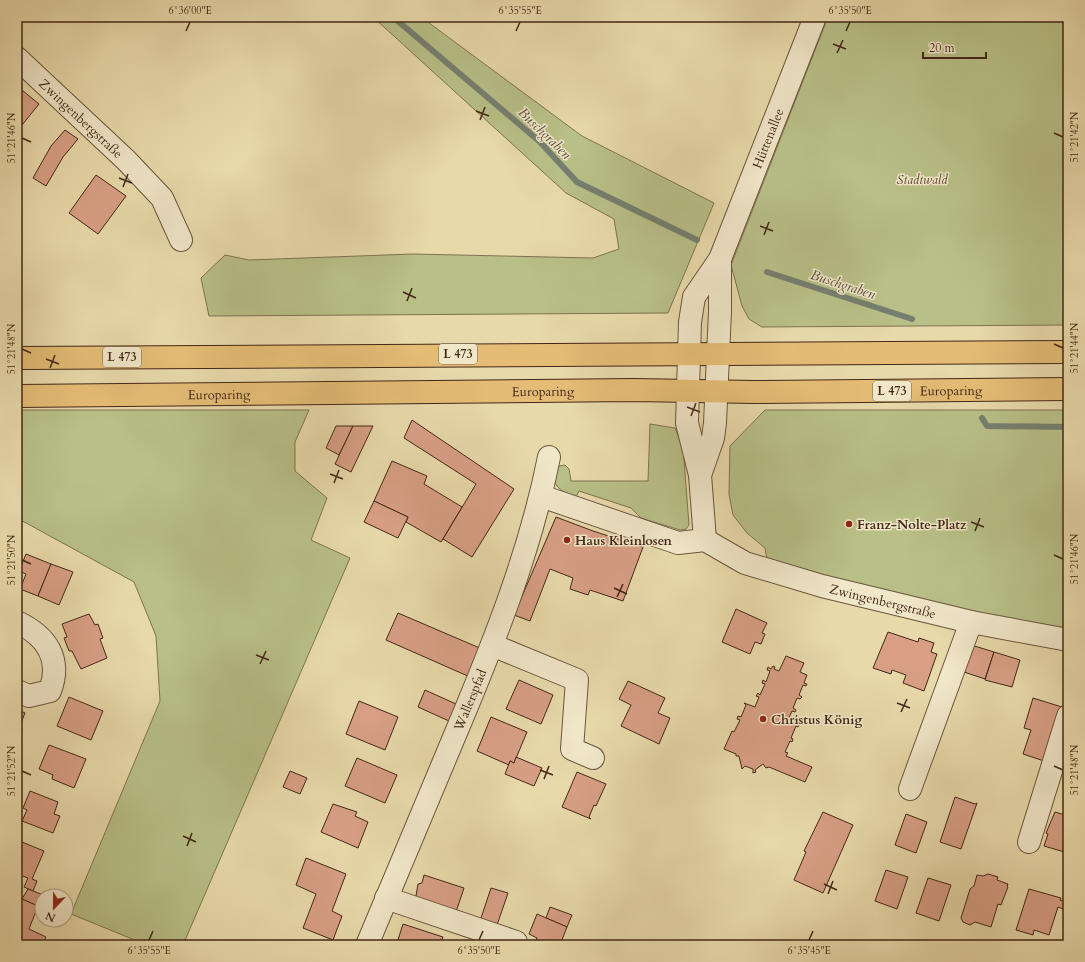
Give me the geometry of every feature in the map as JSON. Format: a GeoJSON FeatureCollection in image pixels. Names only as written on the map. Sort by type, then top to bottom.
{"type":"FeatureCollection","features":[{"type":"Feature","properties":{"kind":"main road","name":"L 473"},"geometry":{"type":"LineString","coordinates":[[17,358],[1068,352]]}},
{"type":"Feature","properties":{"kind":"main road","name":"Europaring"},"geometry":{"type":"LineString","coordinates":[[17,396],[633,390],[688,392],[1068,389]]}},
{"type":"Feature","properties":{"kind":"street","name":"Hüttenallee"},"geometry":{"type":"LineString","coordinates":[[688,392],[690,322],[694,297],[720,259],[815,17]]}},
{"type":"Feature","properties":{"kind":"street","name":"Zwingenbergstraße"},"geometry":{"type":"LineString","coordinates":[[17,58],[126,160],[162,198],[181,240]]}},
{"type":"Feature","properties":{"kind":"street","name":"Hüttenallee"},"geometry":{"type":"LineString","coordinates":[[718,353],[720,259]]}},
{"type":"Feature","properties":{"kind":"street"},"geometry":{"type":"LineString","coordinates":[[700,475],[713,438],[717,391],[718,353]]}},
{"type":"Feature","properties":{"kind":"street"},"geometry":{"type":"LineString","coordinates":[[542,496],[678,543],[705,540],[700,475],[687,423],[688,392]]}},
{"type":"Feature","properties":{"kind":"street","name":"Wallerspfad"},"geometry":{"type":"LineString","coordinates":[[366,945],[492,646],[520,567],[542,496],[549,457]]}},
{"type":"Feature","properties":{"kind":"street","name":"Zwingenbergstraße"},"geometry":{"type":"LineString","coordinates":[[705,540],[745,563],[784,576],[875,600],[971,622],[1068,640]]}},
{"type":"Feature","properties":{"kind":"street"},"geometry":{"type":"LineString","coordinates":[[17,622],[32,629],[48,646],[55,665],[55,677],[50,691],[29,696],[17,691]]}},
{"type":"Feature","properties":{"kind":"street"},"geometry":{"type":"LineString","coordinates":[[910,789],[971,622]]}},
{"type":"Feature","properties":{"kind":"street"},"geometry":{"type":"LineString","coordinates":[[492,646],[577,680],[572,749],[593,758]]}},
{"type":"Feature","properties":{"kind":"street"},"geometry":{"type":"LineString","coordinates":[[1029,842],[1068,716]]}},
{"type":"Feature","properties":{"kind":"street"},"geometry":{"type":"LineString","coordinates":[[386,898],[516,942],[515,945]]}},
{"type":"Feature","properties":{"kind":"green space"},"geometry":{"type":"Polygon","coordinates":[[[373,17],[421,17],[582,136],[714,203],[668,313],[209,316],[201,278],[225,255],[249,260],[413,254],[593,258],[619,249],[614,219],[566,193],[373,17]]]}},
{"type":"Feature","properties":{"kind":"green space","name":"Stadtwald"},"geometry":{"type":"Polygon","coordinates":[[[828,17],[1068,17],[1068,325],[762,327],[749,319],[742,306],[731,265],[828,17]]]}},
{"type":"Feature","properties":{"kind":"green space"},"geometry":{"type":"Polygon","coordinates":[[[17,410],[309,410],[295,442],[295,471],[327,498],[311,540],[350,558],[183,945],[147,945],[74,915],[74,907],[160,701],[156,636],[134,582],[17,518],[17,410]]]}},
{"type":"Feature","properties":{"kind":"green space"},"geometry":{"type":"Polygon","coordinates":[[[765,410],[1068,410],[1068,629],[1006,620],[872,591],[767,560],[765,548],[747,533],[733,515],[729,494],[730,446],[765,410]]]}},
{"type":"Feature","properties":{"kind":"green space"},"geometry":{"type":"Polygon","coordinates":[[[650,424],[675,428],[683,447],[689,525],[686,529],[680,530],[641,518],[631,508],[579,491],[576,497],[557,486],[554,478],[556,472],[559,466],[565,465],[569,469],[571,481],[648,481],[650,424]]]}},
{"type":"Feature","properties":{"kind":"building"},"geometry":{"type":"Polygon","coordinates":[[[17,86],[39,104],[18,130],[17,129],[17,86]]]}},
{"type":"Feature","properties":{"kind":"building"},"geometry":{"type":"Polygon","coordinates":[[[65,130],[78,139],[63,157],[46,186],[33,178],[51,146],[65,130]]]}},
{"type":"Feature","properties":{"kind":"building"},"geometry":{"type":"Polygon","coordinates":[[[96,175],[126,196],[98,234],[69,213],[96,175]]]}},
{"type":"Feature","properties":{"kind":"building"},"geometry":{"type":"Polygon","coordinates":[[[412,420],[514,489],[472,557],[443,539],[476,484],[404,438],[412,420]]]}},
{"type":"Feature","properties":{"kind":"building"},"geometry":{"type":"Polygon","coordinates":[[[336,426],[353,426],[339,455],[326,448],[336,426]]]}},
{"type":"Feature","properties":{"kind":"building"},"geometry":{"type":"Polygon","coordinates":[[[353,426],[373,426],[351,472],[335,464],[353,426]]]}},
{"type":"Feature","properties":{"kind":"building"},"geometry":{"type":"Polygon","coordinates":[[[392,461],[427,476],[424,484],[462,507],[441,542],[406,522],[408,517],[374,501],[392,461]]]}},
{"type":"Feature","properties":{"kind":"building"},"geometry":{"type":"Polygon","coordinates":[[[374,501],[408,517],[398,538],[364,522],[374,501]]]}},
{"type":"Feature","properties":{"kind":"building"},"geometry":{"type":"Polygon","coordinates":[[[556,517],[643,547],[623,601],[590,590],[588,595],[570,589],[573,578],[550,569],[530,621],[514,615],[556,517]]]}},
{"type":"Feature","properties":{"kind":"building"},"geometry":{"type":"Polygon","coordinates":[[[26,554],[51,564],[38,596],[20,589],[26,574],[19,571],[26,554]]]}},
{"type":"Feature","properties":{"kind":"building"},"geometry":{"type":"Polygon","coordinates":[[[51,564],[73,572],[59,605],[38,596],[51,564]]]}},
{"type":"Feature","properties":{"kind":"building"},"geometry":{"type":"Polygon","coordinates":[[[736,609],[767,623],[762,633],[765,634],[761,644],[755,642],[750,654],[722,642],[736,609]]]}},
{"type":"Feature","properties":{"kind":"building"},"geometry":{"type":"Polygon","coordinates":[[[398,613],[482,649],[470,677],[386,640],[398,613]]]}},
{"type":"Feature","properties":{"kind":"building"},"geometry":{"type":"Polygon","coordinates":[[[89,614],[95,625],[98,624],[103,638],[100,639],[107,658],[81,669],[72,651],[69,651],[64,638],[67,637],[62,624],[89,614]]]}},
{"type":"Feature","properties":{"kind":"building"},"geometry":{"type":"Polygon","coordinates":[[[888,632],[918,642],[919,638],[934,643],[931,652],[937,654],[924,691],[903,683],[906,675],[892,670],[891,674],[873,668],[888,632]]]}},
{"type":"Feature","properties":{"kind":"building"},"geometry":{"type":"Polygon","coordinates":[[[968,644],[994,652],[985,679],[958,670],[968,644]]]}},
{"type":"Feature","properties":{"kind":"building"},"geometry":{"type":"Polygon","coordinates":[[[994,652],[1020,660],[1012,687],[985,680],[994,652]]]}},
{"type":"Feature","properties":{"kind":"building","name":"Christus König"},"geometry":{"type":"Polygon","coordinates":[[[786,656],[804,663],[800,672],[807,675],[804,683],[807,684],[806,686],[803,685],[799,695],[802,697],[800,699],[797,698],[793,708],[796,710],[795,712],[792,711],[788,720],[799,725],[798,727],[796,726],[791,738],[793,739],[792,742],[790,741],[785,752],[788,753],[786,756],[812,767],[805,782],[769,767],[766,768],[763,764],[755,770],[756,772],[753,773],[753,769],[745,766],[742,769],[739,756],[736,756],[736,754],[724,749],[732,731],[734,732],[740,720],[737,719],[738,716],[741,717],[746,705],[744,703],[755,707],[759,697],[756,696],[758,693],[760,695],[765,684],[762,683],[763,680],[766,682],[770,671],[767,670],[768,667],[771,669],[773,666],[775,667],[774,669],[779,671],[786,656]]]}},
{"type":"Feature","properties":{"kind":"building"},"geometry":{"type":"Polygon","coordinates":[[[519,680],[553,695],[541,724],[506,709],[519,680]]]}},
{"type":"Feature","properties":{"kind":"building"},"geometry":{"type":"Polygon","coordinates":[[[628,681],[665,698],[658,713],[670,718],[659,744],[621,726],[631,705],[619,699],[628,681]]]}},
{"type":"Feature","properties":{"kind":"building"},"geometry":{"type":"Polygon","coordinates":[[[425,690],[456,704],[449,721],[418,707],[425,690]]]}},
{"type":"Feature","properties":{"kind":"building"},"geometry":{"type":"Polygon","coordinates":[[[69,697],[103,711],[91,740],[57,726],[69,697]]]}},
{"type":"Feature","properties":{"kind":"building"},"geometry":{"type":"Polygon","coordinates":[[[1033,698],[1062,707],[1044,761],[1023,754],[1031,730],[1024,728],[1033,698]]]}},
{"type":"Feature","properties":{"kind":"building"},"geometry":{"type":"Polygon","coordinates":[[[359,701],[398,717],[385,750],[346,734],[359,701]]]}},
{"type":"Feature","properties":{"kind":"building"},"geometry":{"type":"Polygon","coordinates":[[[17,709],[25,713],[19,728],[22,729],[20,733],[17,732],[17,709]]]}},
{"type":"Feature","properties":{"kind":"building"},"geometry":{"type":"Polygon","coordinates":[[[491,717],[527,732],[514,763],[510,761],[509,765],[477,751],[491,717]]]}},
{"type":"Feature","properties":{"kind":"building"},"geometry":{"type":"Polygon","coordinates":[[[49,745],[86,759],[74,788],[52,779],[53,775],[39,769],[49,745]]]}},
{"type":"Feature","properties":{"kind":"building"},"geometry":{"type":"Polygon","coordinates":[[[516,757],[542,768],[534,786],[505,774],[510,761],[514,763],[516,757]]]}},
{"type":"Feature","properties":{"kind":"building"},"geometry":{"type":"Polygon","coordinates":[[[357,758],[397,775],[385,803],[345,786],[357,758]]]}},
{"type":"Feature","properties":{"kind":"building"},"geometry":{"type":"Polygon","coordinates":[[[290,771],[307,778],[300,794],[283,787],[290,771]]]}},
{"type":"Feature","properties":{"kind":"building"},"geometry":{"type":"Polygon","coordinates":[[[577,772],[606,784],[596,806],[594,805],[589,817],[591,819],[562,807],[577,772]]]}},
{"type":"Feature","properties":{"kind":"building"},"geometry":{"type":"Polygon","coordinates":[[[30,791],[58,802],[54,814],[60,816],[53,833],[22,821],[27,810],[23,808],[30,791]]]}},
{"type":"Feature","properties":{"kind":"building"},"geometry":{"type":"Polygon","coordinates":[[[955,797],[975,804],[977,803],[961,849],[940,842],[955,797]]]}},
{"type":"Feature","properties":{"kind":"building"},"geometry":{"type":"Polygon","coordinates":[[[333,804],[357,812],[355,816],[368,822],[358,848],[321,832],[333,804]]]}},
{"type":"Feature","properties":{"kind":"building"},"geometry":{"type":"Polygon","coordinates":[[[823,812],[853,825],[823,893],[794,880],[806,852],[804,851],[823,812]]]}},
{"type":"Feature","properties":{"kind":"building"},"geometry":{"type":"Polygon","coordinates":[[[1055,812],[1068,816],[1068,853],[1044,846],[1048,834],[1046,833],[1055,812]]]}},
{"type":"Feature","properties":{"kind":"building"},"geometry":{"type":"Polygon","coordinates":[[[906,814],[927,822],[916,853],[895,845],[906,814]]]}},
{"type":"Feature","properties":{"kind":"building"},"geometry":{"type":"Polygon","coordinates":[[[17,840],[44,851],[32,879],[37,881],[33,891],[24,887],[28,878],[17,874],[17,840]]]}},
{"type":"Feature","properties":{"kind":"building"},"geometry":{"type":"Polygon","coordinates":[[[306,858],[346,874],[332,911],[342,916],[333,940],[303,928],[316,894],[296,885],[306,858]]]}},
{"type":"Feature","properties":{"kind":"building"},"geometry":{"type":"Polygon","coordinates":[[[886,870],[908,877],[897,909],[875,901],[886,870]]]}},
{"type":"Feature","properties":{"kind":"building"},"geometry":{"type":"Polygon","coordinates":[[[988,874],[998,877],[997,880],[1008,884],[1001,905],[998,904],[991,927],[975,922],[970,925],[963,922],[961,918],[970,889],[974,886],[977,875],[983,876],[988,874]]]}},
{"type":"Feature","properties":{"kind":"building"},"geometry":{"type":"Polygon","coordinates":[[[424,875],[464,888],[455,915],[415,902],[418,884],[422,883],[424,875]]]}},
{"type":"Feature","properties":{"kind":"building"},"geometry":{"type":"Polygon","coordinates":[[[928,878],[951,885],[939,921],[916,913],[928,878]]]}},
{"type":"Feature","properties":{"kind":"building"},"geometry":{"type":"Polygon","coordinates":[[[491,888],[508,893],[496,928],[480,921],[491,888]]]}},
{"type":"Feature","properties":{"kind":"building"},"geometry":{"type":"Polygon","coordinates":[[[28,889],[34,891],[34,904],[22,899],[28,889]]]}},
{"type":"Feature","properties":{"kind":"building"},"geometry":{"type":"Polygon","coordinates":[[[1029,889],[1061,898],[1060,900],[1068,902],[1068,911],[1058,907],[1049,935],[1034,930],[1033,935],[1016,930],[1029,889]]]}},
{"type":"Feature","properties":{"kind":"building"},"geometry":{"type":"Polygon","coordinates":[[[22,899],[34,904],[34,916],[29,929],[46,937],[42,945],[21,945],[17,943],[17,912],[22,899]]]}},
{"type":"Feature","properties":{"kind":"building"},"geometry":{"type":"Polygon","coordinates":[[[550,907],[572,915],[567,927],[546,918],[550,907]]]}},
{"type":"Feature","properties":{"kind":"building"},"geometry":{"type":"Polygon","coordinates":[[[537,914],[567,927],[560,945],[534,945],[537,938],[529,934],[537,914]]]}},
{"type":"Feature","properties":{"kind":"building"},"geometry":{"type":"Polygon","coordinates":[[[403,924],[443,937],[440,945],[402,945],[397,943],[403,924]]]}},
{"type":"Feature","properties":{"kind":"waterway","name":"Buschgraben"},"geometry":{"type":"LineString","coordinates":[[393,17],[539,141],[577,182],[697,240]]}},
{"type":"Feature","properties":{"kind":"waterway","name":"Buschgraben"},"geometry":{"type":"LineString","coordinates":[[767,272],[912,319]]}},
{"type":"Feature","properties":{"kind":"waterway","name":"Buschgraben"},"geometry":{"type":"LineString","coordinates":[[982,418],[987,426],[1068,427]]}},
{"type":"Feature","properties":{"kind":"place","name":"Franz-Nolte-Platz"},"geometry":{"type":"Point","coordinates":[849,524]}},
{"type":"Feature","properties":{"kind":"place","name":"Haus Kleinlosen"},"geometry":{"type":"Point","coordinates":[567,540]}},
{"type":"Feature","properties":{"kind":"place","name":"Christus König"},"geometry":{"type":"Point","coordinates":[763,719]}}]}
